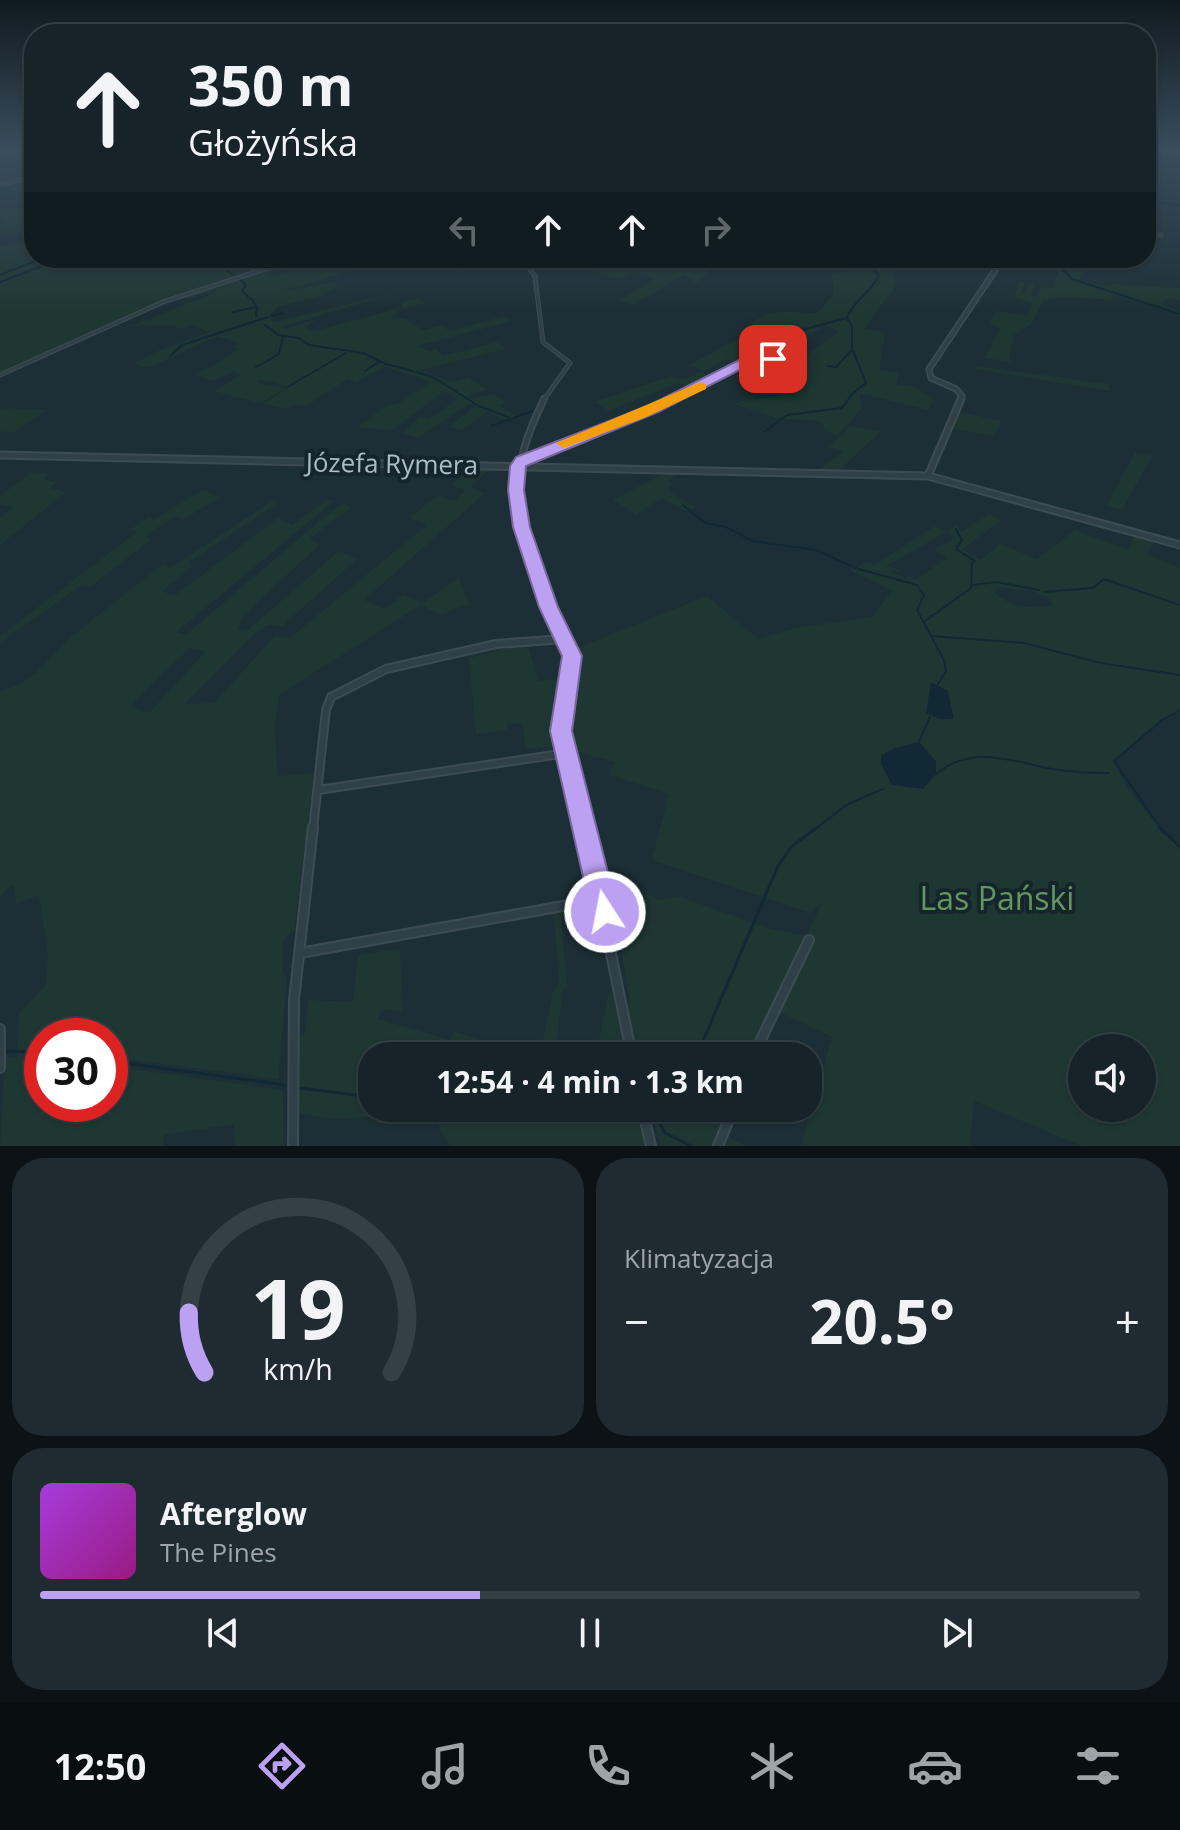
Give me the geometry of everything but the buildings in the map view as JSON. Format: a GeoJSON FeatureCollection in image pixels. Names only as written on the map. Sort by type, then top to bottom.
{"type":"FeatureCollection","features":[{"type":"Feature","properties":{"kind":"street"},"geometry":{"type":"LineString","coordinates":[[1156,235],[1161,235]]}},
{"type":"Feature","properties":{"kind":"street"},"geometry":{"type":"LineString","coordinates":[[0,375],[155,305],[268,268]]}},
{"type":"Feature","properties":{"kind":"street"},"geometry":{"type":"LineString","coordinates":[[529,268],[535,276],[543,342],[570,363],[543,401],[520,463],[516,490],[521,527],[548,607],[572,656],[561,731],[602,899],[629,1042]]}},
{"type":"Feature","properties":{"kind":"street"},"geometry":{"type":"LineString","coordinates":[[928,476],[962,396],[956,389],[931,378],[929,369],[996,268]]}},
{"type":"Feature","properties":{"kind":"street"},"geometry":{"type":"LineString","coordinates":[[520,463],[653,409],[749,359],[769,362],[794,347]]}},
{"type":"Feature","properties":{"kind":"street","name":"Józefa Rymera"},"geometry":{"type":"LineString","coordinates":[[0,455],[520,463],[928,476],[1180,545]]}},
{"type":"Feature","properties":{"kind":"street"},"geometry":{"type":"LineString","coordinates":[[293,1146],[294,1000],[326,710],[331,697],[386,669],[515,641],[565,641]]}},
{"type":"Feature","properties":{"kind":"street"},"geometry":{"type":"LineString","coordinates":[[318,790],[567,753]]}},
{"type":"Feature","properties":{"kind":"street"},"geometry":{"type":"LineString","coordinates":[[300,953],[602,899]]}},
{"type":"Feature","properties":{"kind":"street"},"geometry":{"type":"LineString","coordinates":[[760,1042],[809,940]]}},
{"type":"Feature","properties":{"kind":"street"},"geometry":{"type":"LineString","coordinates":[[0,1029],[0,1068]]}},
{"type":"Feature","properties":{"kind":"street"},"geometry":{"type":"LineString","coordinates":[[645,1122],[651,1146]]}},
{"type":"Feature","properties":{"kind":"street"},"geometry":{"type":"LineString","coordinates":[[718,1146],[728,1122]]}},
{"type":"Feature","properties":{"kind":"green space"},"geometry":{"type":"Polygon","coordinates":[[[24,208],[24,231],[0,238],[0,223],[4,222],[0,219],[0,210],[24,208]]]}},
{"type":"Feature","properties":{"kind":"green space"},"geometry":{"type":"Polygon","coordinates":[[[24,240],[24,268],[287,268],[269,274],[272,277],[302,268],[358,268],[282,292],[333,282],[338,286],[320,296],[277,307],[268,317],[273,318],[273,322],[399,292],[281,327],[286,329],[313,320],[305,327],[315,331],[403,307],[400,303],[419,298],[426,303],[396,310],[399,313],[389,317],[405,319],[423,330],[442,325],[449,331],[505,316],[512,321],[417,346],[430,351],[436,349],[443,356],[497,342],[506,349],[420,370],[453,382],[468,378],[487,390],[470,395],[469,399],[494,394],[506,403],[500,406],[516,416],[506,420],[486,412],[462,430],[449,427],[474,407],[470,403],[418,438],[402,433],[420,417],[428,419],[458,399],[444,391],[392,430],[357,427],[389,404],[396,405],[431,382],[385,367],[356,382],[348,379],[306,406],[295,404],[286,409],[263,404],[290,387],[260,379],[257,382],[260,384],[286,388],[260,403],[214,391],[242,375],[233,371],[212,381],[196,375],[238,350],[234,347],[239,343],[217,336],[148,368],[133,364],[209,332],[192,324],[181,329],[173,325],[131,326],[217,292],[215,290],[188,299],[182,296],[239,276],[143,308],[0,374],[0,247],[24,240]]]}},
{"type":"Feature","properties":{"kind":"green space"},"geometry":{"type":"Polygon","coordinates":[[[441,268],[468,268],[457,272],[441,268]]]}},
{"type":"Feature","properties":{"kind":"green space"},"geometry":{"type":"Polygon","coordinates":[[[582,268],[713,268],[696,283],[684,275],[634,305],[620,300],[655,278],[633,273],[618,279],[582,268]]]}},
{"type":"Feature","properties":{"kind":"green space"},"geometry":{"type":"Polygon","coordinates":[[[851,268],[896,268],[892,275],[897,284],[864,329],[885,333],[879,370],[899,373],[896,384],[915,387],[934,399],[928,410],[860,393],[862,408],[838,436],[823,430],[824,425],[817,421],[778,418],[733,404],[782,393],[762,385],[804,363],[801,359],[839,332],[825,325],[801,342],[772,345],[739,364],[726,359],[704,371],[689,365],[755,330],[752,324],[758,318],[782,312],[817,313],[833,295],[830,277],[835,271],[846,272],[851,268]]]}},
{"type":"Feature","properties":{"kind":"green space"},"geometry":{"type":"Polygon","coordinates":[[[1055,268],[1071,270],[1069,268],[1088,268],[1080,280],[1108,287],[1114,284],[1180,288],[1180,300],[1167,299],[1161,304],[1180,312],[1180,317],[1160,306],[1114,296],[1111,300],[1066,297],[1044,300],[1031,324],[1014,335],[1009,357],[1012,362],[985,358],[1000,327],[989,324],[997,311],[1026,315],[1032,303],[1014,298],[1019,282],[1025,283],[1021,293],[1025,293],[1029,284],[1035,285],[1031,296],[1036,297],[1042,286],[1053,288],[1055,276],[1060,277],[1055,268]]]}},
{"type":"Feature","properties":{"kind":"green space"},"geometry":{"type":"Polygon","coordinates":[[[976,366],[1107,384],[1111,391],[975,369],[976,366]]]}},
{"type":"Feature","properties":{"kind":"green space"},"geometry":{"type":"Polygon","coordinates":[[[701,372],[716,378],[692,390],[678,383],[608,411],[595,402],[671,376],[683,380],[701,372]]]}},
{"type":"Feature","properties":{"kind":"green space"},"geometry":{"type":"Polygon","coordinates":[[[0,410],[47,410],[12,433],[0,431],[0,410]]]}},
{"type":"Feature","properties":{"kind":"green space"},"geometry":{"type":"Polygon","coordinates":[[[958,412],[1001,421],[994,436],[951,428],[958,412]]]}},
{"type":"Feature","properties":{"kind":"green space"},"geometry":{"type":"Polygon","coordinates":[[[850,426],[881,431],[838,471],[817,471],[843,451],[827,448],[850,426]]]}},
{"type":"Feature","properties":{"kind":"green space"},"geometry":{"type":"Polygon","coordinates":[[[1135,453],[1152,456],[1122,510],[1106,506],[1135,453]]]}},
{"type":"Feature","properties":{"kind":"green space"},"geometry":{"type":"Polygon","coordinates":[[[473,467],[491,468],[470,487],[485,493],[364,600],[384,609],[403,595],[423,603],[459,578],[469,604],[440,615],[421,605],[279,695],[275,723],[277,776],[314,773],[294,930],[283,940],[283,972],[287,979],[278,1079],[128,1059],[128,1018],[24,1018],[24,1122],[128,1122],[128,1068],[283,1090],[284,1146],[235,1146],[234,1124],[164,1135],[163,1146],[0,1146],[5,1057],[17,1058],[19,1014],[46,985],[48,954],[39,895],[16,904],[14,885],[0,896],[0,692],[21,684],[38,671],[71,637],[163,564],[170,568],[274,500],[279,502],[189,562],[194,565],[162,591],[174,596],[278,518],[292,525],[327,499],[334,501],[176,632],[186,635],[323,518],[343,504],[352,507],[309,539],[320,544],[243,616],[238,629],[248,630],[339,551],[357,559],[282,626],[268,625],[253,635],[185,704],[214,703],[275,636],[290,638],[427,525],[409,518],[438,495],[454,501],[466,490],[451,485],[473,467]],[[190,648],[129,706],[149,713],[206,651],[190,648]]]}},
{"type":"Feature","properties":{"kind":"green space"},"geometry":{"type":"Polygon","coordinates":[[[669,471],[682,471],[669,480],[672,483],[668,491],[695,507],[686,512],[662,498],[636,514],[613,500],[669,471]]]}},
{"type":"Feature","properties":{"kind":"green space"},"geometry":{"type":"Polygon","coordinates":[[[32,472],[49,474],[43,479],[57,483],[50,488],[66,492],[0,545],[0,518],[14,507],[0,504],[0,496],[32,472]]]}},
{"type":"Feature","properties":{"kind":"green space"},"geometry":{"type":"Polygon","coordinates":[[[202,490],[220,497],[184,519],[176,516],[144,536],[151,540],[91,586],[83,584],[0,643],[0,636],[137,532],[130,530],[148,517],[155,519],[202,490]]]}},
{"type":"Feature","properties":{"kind":"green space","name":"Las Pański"},"geometry":{"type":"Polygon","coordinates":[[[989,514],[1002,520],[962,549],[981,560],[1000,544],[1037,559],[1075,530],[1129,550],[1134,535],[1156,541],[1146,554],[1180,568],[1180,710],[1162,720],[1114,762],[1142,807],[1180,844],[1180,1146],[1082,1146],[974,1101],[970,1146],[801,1146],[808,1122],[822,1122],[822,1072],[832,1037],[775,1010],[760,1042],[636,1042],[626,1002],[630,1001],[608,878],[615,875],[659,900],[677,896],[771,929],[807,936],[822,902],[811,913],[652,860],[669,794],[609,775],[614,762],[571,750],[567,730],[575,649],[707,596],[758,639],[795,628],[872,617],[892,591],[850,570],[866,562],[875,565],[935,526],[946,532],[956,525],[961,532],[989,514]],[[946,532],[888,565],[902,572],[888,570],[907,579],[908,576],[916,579],[947,558],[934,550],[954,538],[946,532]],[[998,588],[993,591],[1000,597],[1021,606],[1053,606],[1049,598],[1030,590],[998,588]]]}},
{"type":"Feature","properties":{"kind":"green space"},"geometry":{"type":"Polygon","coordinates":[[[527,643],[538,681],[566,679],[557,720],[558,745],[525,749],[523,723],[507,724],[507,730],[476,734],[469,658],[527,643]]]}},
{"type":"Feature","properties":{"kind":"green space"},"geometry":{"type":"Polygon","coordinates":[[[588,907],[598,914],[561,918],[567,988],[563,989],[557,1042],[542,1042],[553,992],[559,984],[554,914],[588,907]]]}},
{"type":"Feature","properties":{"kind":"green space"},"geometry":{"type":"Polygon","coordinates":[[[400,949],[403,1012],[382,1009],[378,1019],[450,1040],[453,1032],[484,1042],[358,1042],[358,1118],[328,1119],[300,1113],[300,1037],[305,1034],[308,1000],[353,1002],[358,955],[400,949]]]}},
{"type":"Feature","properties":{"kind":"green space"},"geometry":{"type":"Polygon","coordinates":[[[618,982],[628,1042],[599,1042],[608,996],[618,982]]]}},
{"type":"Feature","properties":{"kind":"green space"},"geometry":{"type":"Polygon","coordinates":[[[436,1122],[641,1122],[645,1146],[450,1146],[436,1122]]]}},
{"type":"Feature","properties":{"kind":"green space"},"geometry":{"type":"Polygon","coordinates":[[[655,1122],[723,1122],[719,1132],[746,1146],[661,1146],[655,1122]]]}},
{"type":"Feature","properties":{"kind":"water"},"geometry":{"type":"Polygon","coordinates":[[[931,682],[948,691],[954,719],[939,719],[926,713],[931,682]]]}},
{"type":"Feature","properties":{"kind":"water"},"geometry":{"type":"Polygon","coordinates":[[[919,742],[936,761],[936,774],[923,789],[892,785],[881,764],[881,755],[919,742]]]}},
{"type":"Feature","properties":{"kind":"waterway"},"geometry":{"type":"LineString","coordinates":[[1176,204],[1180,205]]}},
{"type":"Feature","properties":{"kind":"waterway"},"geometry":{"type":"LineString","coordinates":[[0,275],[24,266]]}},
{"type":"Feature","properties":{"kind":"waterway"},"geometry":{"type":"LineString","coordinates":[[0,282],[37,268]]}},
{"type":"Feature","properties":{"kind":"waterway"},"geometry":{"type":"LineString","coordinates":[[225,268],[236,276]]}},
{"type":"Feature","properties":{"kind":"waterway"},"geometry":{"type":"LineString","coordinates":[[847,318],[879,275],[871,268]]}},
{"type":"Feature","properties":{"kind":"waterway"},"geometry":{"type":"LineString","coordinates":[[1060,268],[1072,279],[1180,314]]}},
{"type":"Feature","properties":{"kind":"waterway"},"geometry":{"type":"LineString","coordinates":[[240,279],[246,285],[242,291],[251,299]]}},
{"type":"Feature","properties":{"kind":"waterway"},"geometry":{"type":"LineString","coordinates":[[252,299],[257,307]]}},
{"type":"Feature","properties":{"kind":"waterway"},"geometry":{"type":"LineString","coordinates":[[232,312],[257,307]]}},
{"type":"Feature","properties":{"kind":"waterway"},"geometry":{"type":"LineString","coordinates":[[256,316],[257,307]]}},
{"type":"Feature","properties":{"kind":"waterway"},"geometry":{"type":"LineString","coordinates":[[272,316],[283,313]]}},
{"type":"Feature","properties":{"kind":"waterway"},"geometry":{"type":"LineString","coordinates":[[170,356],[182,345],[268,317]]}},
{"type":"Feature","properties":{"kind":"waterway"},"geometry":{"type":"LineString","coordinates":[[764,432],[787,415],[842,408],[853,393],[866,383],[852,348],[852,326],[847,318]]}},
{"type":"Feature","properties":{"kind":"waterway"},"geometry":{"type":"LineString","coordinates":[[767,339],[847,318]]}},
{"type":"Feature","properties":{"kind":"waterway"},"geometry":{"type":"LineString","coordinates":[[265,325],[278,335],[299,338],[309,345],[363,353],[380,361]]}},
{"type":"Feature","properties":{"kind":"waterway"},"geometry":{"type":"LineString","coordinates":[[256,367],[279,354],[283,337]]}},
{"type":"Feature","properties":{"kind":"waterway"},"geometry":{"type":"LineString","coordinates":[[828,366],[836,367],[851,351]]}},
{"type":"Feature","properties":{"kind":"waterway"},"geometry":{"type":"LineString","coordinates":[[289,386],[346,353]]}},
{"type":"Feature","properties":{"kind":"waterway"},"geometry":{"type":"LineString","coordinates":[[365,371],[380,361]]}},
{"type":"Feature","properties":{"kind":"waterway"},"geometry":{"type":"LineString","coordinates":[[380,361],[413,371]]}},
{"type":"Feature","properties":{"kind":"waterway"},"geometry":{"type":"LineString","coordinates":[[416,372],[433,377],[477,405]]}},
{"type":"Feature","properties":{"kind":"waterway"},"geometry":{"type":"LineString","coordinates":[[539,402],[542,397]]}},
{"type":"Feature","properties":{"kind":"waterway"},"geometry":{"type":"LineString","coordinates":[[534,409],[538,404]]}},
{"type":"Feature","properties":{"kind":"waterway"},"geometry":{"type":"LineString","coordinates":[[479,406],[508,417]]}},
{"type":"Feature","properties":{"kind":"waterway"},"geometry":{"type":"LineString","coordinates":[[491,426],[533,411]]}},
{"type":"Feature","properties":{"kind":"waterway"},"geometry":{"type":"LineString","coordinates":[[683,505],[705,523],[726,527],[753,541],[816,550],[851,566]]}},
{"type":"Feature","properties":{"kind":"waterway"},"geometry":{"type":"LineString","coordinates":[[925,621],[971,588],[972,563],[975,561],[956,549],[962,540],[956,529]]}},
{"type":"Feature","properties":{"kind":"waterway"},"geometry":{"type":"LineString","coordinates":[[855,568],[917,585],[924,595],[917,610],[931,636]]}},
{"type":"Feature","properties":{"kind":"waterway"},"geometry":{"type":"LineString","coordinates":[[1044,592],[1093,588],[1104,579],[1180,605]]}},
{"type":"Feature","properties":{"kind":"waterway"},"geometry":{"type":"LineString","coordinates":[[973,585],[996,582],[1039,590]]}},
{"type":"Feature","properties":{"kind":"waterway"},"geometry":{"type":"LineString","coordinates":[[931,636],[1024,643],[1100,663],[1180,675]]}},
{"type":"Feature","properties":{"kind":"waterway"},"geometry":{"type":"LineString","coordinates":[[931,636],[944,660],[946,671],[938,684]]}},
{"type":"Feature","properties":{"kind":"waterway"},"geometry":{"type":"LineString","coordinates":[[1161,829],[1114,761],[1162,720],[1180,710]]}},
{"type":"Feature","properties":{"kind":"waterway"},"geometry":{"type":"LineString","coordinates":[[919,742],[930,717]]}},
{"type":"Feature","properties":{"kind":"waterway"},"geometry":{"type":"LineString","coordinates":[[936,774],[964,759],[978,757],[1007,759],[1059,770],[1109,773]]}},
{"type":"Feature","properties":{"kind":"waterway"},"geometry":{"type":"LineString","coordinates":[[815,829],[848,804],[883,789]]}},
{"type":"Feature","properties":{"kind":"waterway"},"geometry":{"type":"LineString","coordinates":[[703,1042],[778,866],[792,846],[818,827]]}},
{"type":"Feature","properties":{"kind":"waterway"},"geometry":{"type":"LineString","coordinates":[[1161,829],[1180,847]]}},
{"type":"Feature","properties":{"kind":"waterway"},"geometry":{"type":"LineString","coordinates":[[3,1051],[24,1052]]}},
{"type":"Feature","properties":{"kind":"waterway"},"geometry":{"type":"LineString","coordinates":[[128,1063],[285,1085]]}},
{"type":"Feature","properties":{"kind":"waterway"},"geometry":{"type":"LineString","coordinates":[[299,1088],[358,1095]]}},
{"type":"Feature","properties":{"kind":"waterway"},"geometry":{"type":"LineString","coordinates":[[659,1122],[665,1133],[691,1146]]}},
{"type":"Feature","properties":{"kind":"slow traffic"},"geometry":{"type":"LineString","coordinates":[[563,443],[639,415],[701,387]]}},
{"type":"Feature","properties":{"kind":"route"},"geometry":{"type":"LineString","coordinates":[[605,912],[561,731],[572,656],[548,607],[521,527],[516,490],[518,466],[521,460],[653,409],[749,359],[762,362],[773,359]]}}]}
